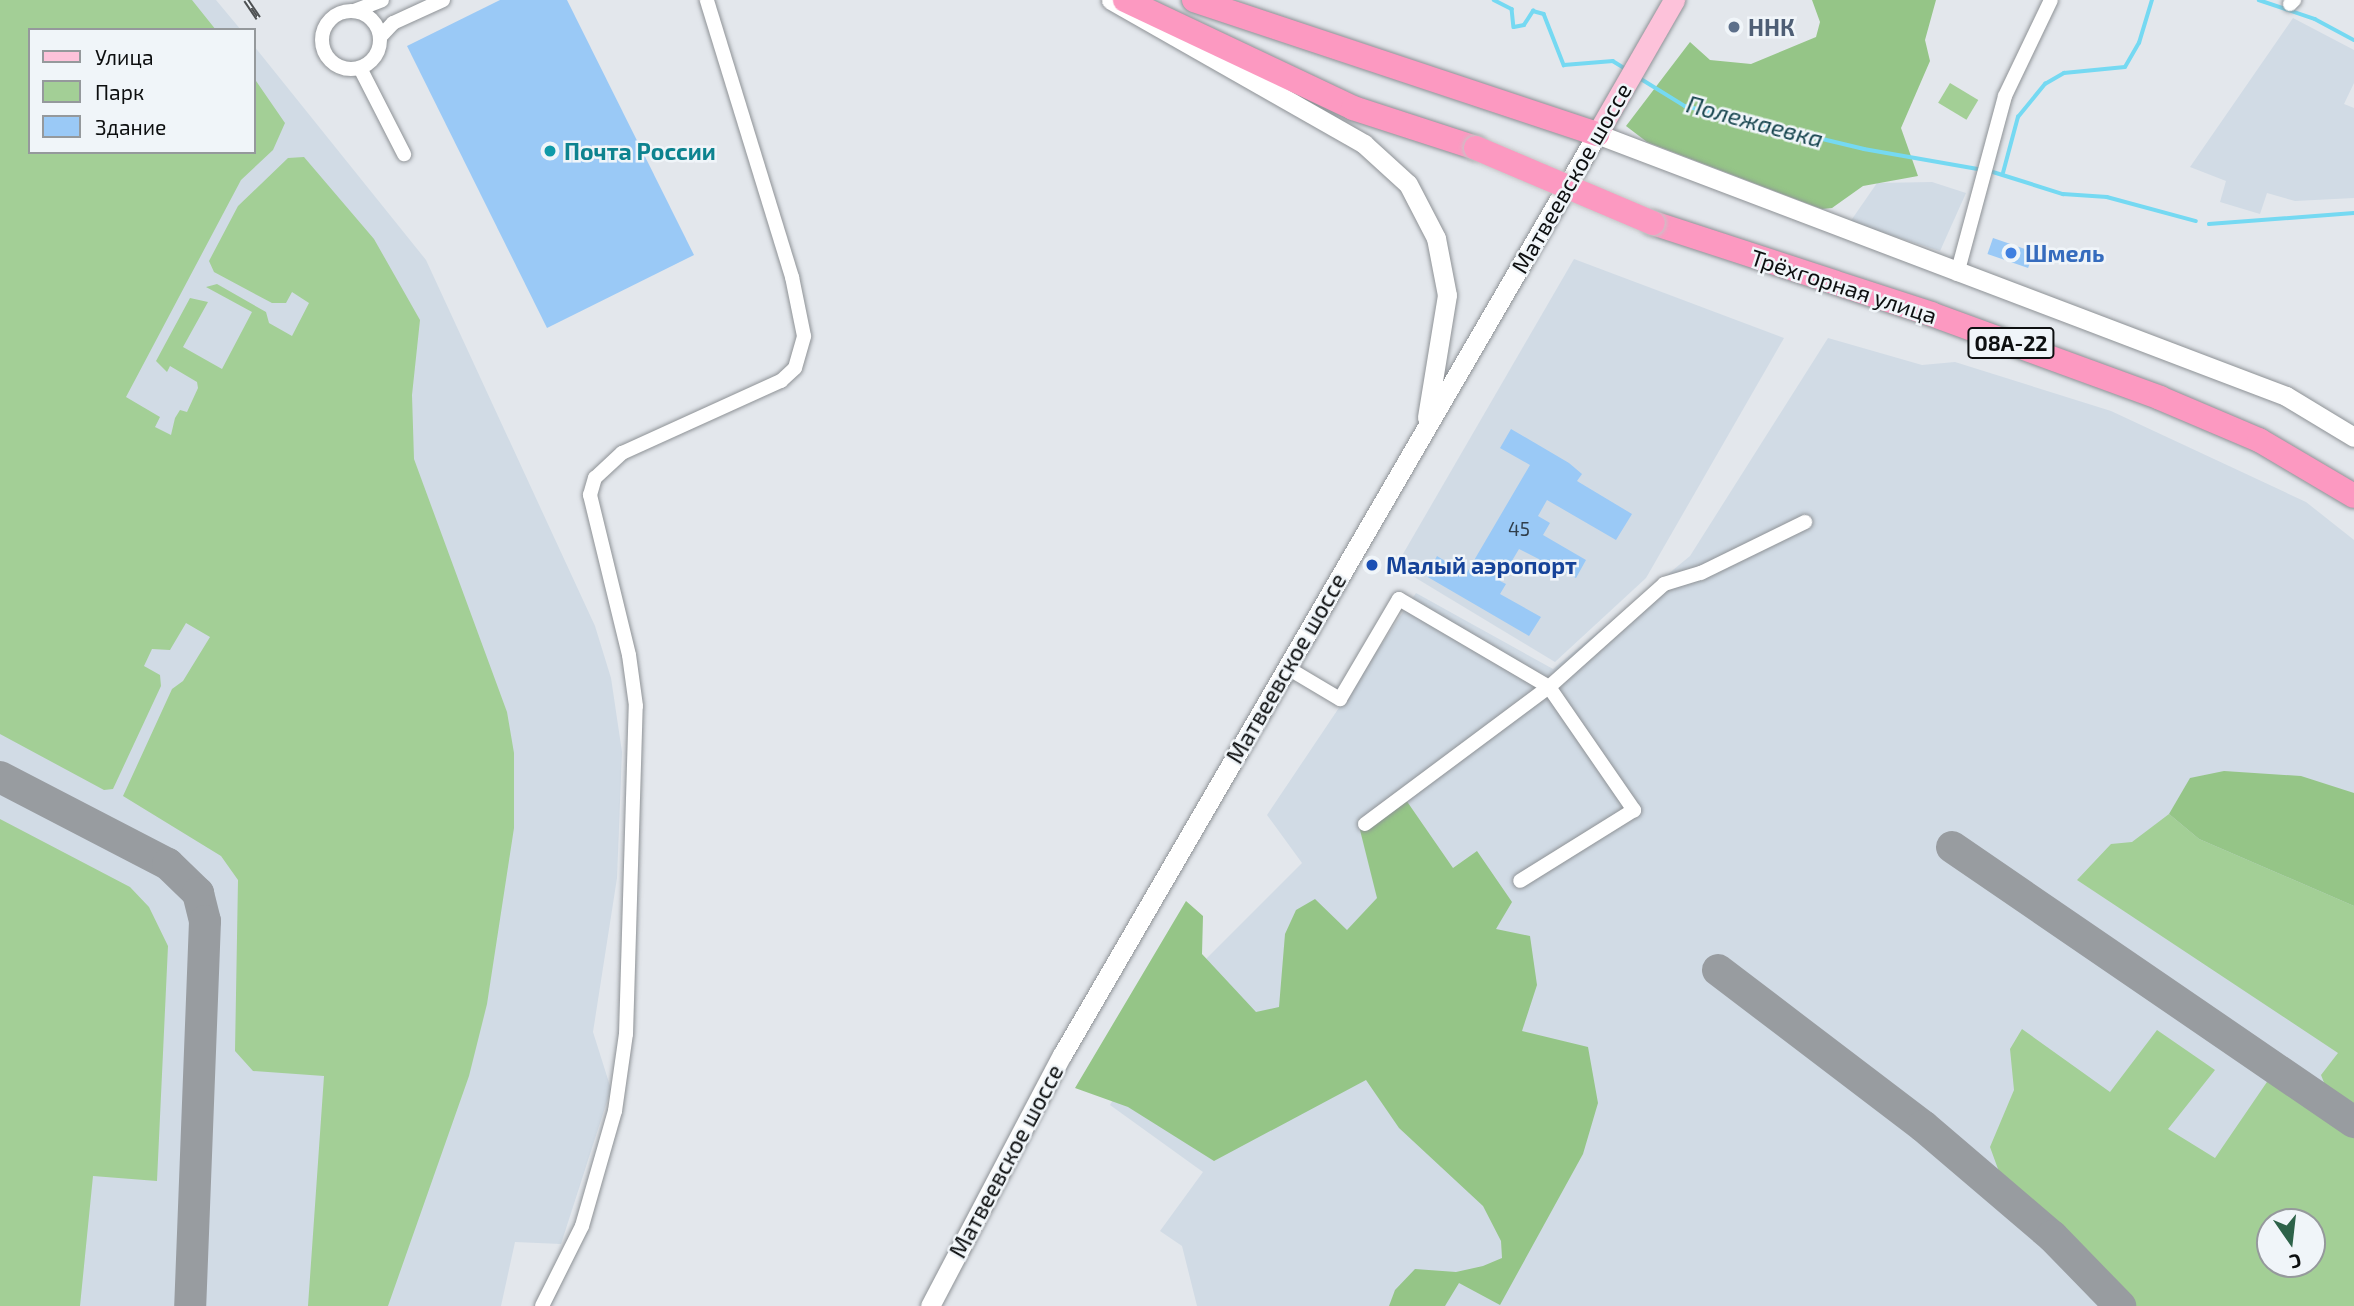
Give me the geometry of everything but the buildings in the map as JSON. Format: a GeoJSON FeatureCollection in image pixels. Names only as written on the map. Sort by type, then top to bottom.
{"type":"FeatureCollection","features":[{"type":"Feature","properties":{"kind":"highway"},"geometry":{"type":"LineString","coordinates":[[1125,0],[1353,108],[1443,136]]}},
{"type":"Feature","properties":{"kind":"highway"},"geometry":{"type":"LineString","coordinates":[[1154,0],[1443,136]]}},
{"type":"Feature","properties":{"kind":"highway"},"geometry":{"type":"LineString","coordinates":[[1194,0],[1597,134]]}},
{"type":"Feature","properties":{"kind":"highway","name":"Трёхгорная улица"},"geometry":{"type":"LineString","coordinates":[[1443,136],[1653,223],[1931,314],[2160,398],[2259,440],[2354,496]]}},
{"type":"Feature","properties":{"kind":"main road"},"geometry":{"type":"LineString","coordinates":[[1111,0],[1345,131],[1408,184],[1436,238],[1447,295],[1424,432]]}},
{"type":"Feature","properties":{"kind":"main road","name":"Матвеевское шоссе"},"geometry":{"type":"LineString","coordinates":[[930,1306],[1062,1055],[1674,0]]}},
{"type":"Feature","properties":{"kind":"main road"},"geometry":{"type":"LineString","coordinates":[[1597,134],[1957,275],[2286,396],[2354,437]]}},
{"type":"Feature","properties":{"kind":"street"},"geometry":{"type":"LineString","coordinates":[[382,0],[334,16],[322,40],[334,64],[360,68],[376,56],[380,37],[393,23],[443,0]]}},
{"type":"Feature","properties":{"kind":"street"},"geometry":{"type":"LineString","coordinates":[[542,1306],[585,1215],[615,1111],[626,1034],[636,706],[629,655],[590,495],[595,478],[622,453],[781,381],[795,368],[803,344],[803,315],[706,0]]}},
{"type":"Feature","properties":{"kind":"street"},"geometry":{"type":"LineString","coordinates":[[1957,275],[1984,187],[2005,96],[2050,0]]}},
{"type":"Feature","properties":{"kind":"street"},"geometry":{"type":"LineString","coordinates":[[354,11],[372,19],[380,37]]}},
{"type":"Feature","properties":{"kind":"street"},"geometry":{"type":"LineString","coordinates":[[360,68],[404,153]]}},
{"type":"Feature","properties":{"kind":"street"},"geometry":{"type":"LineString","coordinates":[[1365,824],[1549,687],[1664,584],[1701,573],[1805,522]]}},
{"type":"Feature","properties":{"kind":"street"},"geometry":{"type":"LineString","coordinates":[[1286,667],[1340,699],[1399,599],[1549,687],[1634,810],[1520,881]]}},
{"type":"Feature","properties":{"kind":"shaded area"},"geometry":{"type":"Polygon","coordinates":[[[0,0],[216,0],[239,28],[28,28],[28,154],[256,154],[256,48],[426,260],[595,626],[611,678],[622,752],[617,878],[593,1032],[611,1089],[561,1244],[515,1242],[501,1306],[0,1306],[0,0]]]}},
{"type":"Feature","properties":{"kind":"shaded area"},"geometry":{"type":"Polygon","coordinates":[[[2293,18],[2354,50],[2354,83],[2344,104],[2354,108],[2354,198],[2295,201],[2267,193],[2260,214],[2220,202],[2226,181],[2190,167],[2293,18]]]}},
{"type":"Feature","properties":{"kind":"shaded area"},"geometry":{"type":"Polygon","coordinates":[[[1932,182],[1966,193],[1940,251],[1850,222],[1877,183],[1932,182]]]}},
{"type":"Feature","properties":{"kind":"shaded area"},"geometry":{"type":"Polygon","coordinates":[[[1574,259],[1784,338],[1646,578],[1555,662],[1396,566],[1574,259]]]}},
{"type":"Feature","properties":{"kind":"shaded area","name":"Малый аэропорт"},"geometry":{"type":"Polygon","coordinates":[[[1828,338],[1922,365],[1955,362],[2111,411],[2306,502],[2354,540],[2354,1306],[1197,1306],[1182,1246],[1160,1231],[1203,1172],[1110,1105],[1172,993],[1302,863],[1267,815],[1416,593],[1553,669],[1690,556],[1828,338]]]}},
{"type":"Feature","properties":{"kind":"green space"},"geometry":{"type":"Polygon","coordinates":[[[0,0],[192,0],[214,28],[28,28],[28,154],[256,154],[256,81],[285,123],[273,150],[241,180],[126,397],[160,417],[155,427],[171,435],[180,410],[187,412],[198,388],[197,382],[170,366],[167,372],[156,361],[190,298],[208,302],[183,347],[222,369],[252,312],[206,287],[217,284],[266,312],[269,323],[292,336],[309,303],[292,292],[286,303],[272,303],[214,272],[209,261],[238,206],[288,158],[304,157],[374,239],[420,320],[412,395],[414,459],[507,712],[514,753],[514,828],[487,1004],[469,1076],[388,1306],[308,1306],[324,1076],[253,1071],[235,1051],[238,880],[221,856],[123,796],[172,689],[183,681],[210,637],[186,623],[170,650],[152,649],[144,666],[160,675],[161,686],[113,789],[104,790],[0,734],[0,0]]]}},
{"type":"Feature","properties":{"kind":"green space"},"geometry":{"type":"Polygon","coordinates":[[[1812,0],[1936,0],[1925,40],[1930,61],[1901,128],[1918,176],[1863,186],[1832,208],[1822,209],[1647,142],[1626,126],[1690,42],[1710,60],[1751,64],[1816,37],[1820,22],[1812,0]]]}},
{"type":"Feature","properties":{"kind":"green space"},"geometry":{"type":"Polygon","coordinates":[[[1950,83],[1978,100],[1966,120],[1938,103],[1950,83]]]}},
{"type":"Feature","properties":{"kind":"green space"},"geometry":{"type":"Polygon","coordinates":[[[2224,771],[2301,776],[2354,793],[2354,906],[2199,839],[2169,814],[2190,778],[2224,771]]]}},
{"type":"Feature","properties":{"kind":"green space"},"geometry":{"type":"Polygon","coordinates":[[[1406,800],[1453,868],[1477,851],[1512,902],[1496,929],[1530,936],[1537,985],[1522,1031],[1588,1047],[1598,1103],[1583,1154],[1500,1305],[1459,1283],[1445,1306],[1389,1306],[1395,1290],[1415,1269],[1456,1272],[1483,1266],[1502,1258],[1501,1241],[1483,1206],[1399,1128],[1366,1080],[1214,1161],[1128,1107],[1075,1088],[1186,901],[1203,916],[1202,954],[1256,1012],[1279,1007],[1285,934],[1296,910],[1315,899],[1347,930],[1377,898],[1360,830],[1406,800]]]}},
{"type":"Feature","properties":{"kind":"green space"},"geometry":{"type":"Polygon","coordinates":[[[2169,814],[2199,839],[2354,906],[2354,1105],[2325,1085],[2321,1075],[2338,1053],[2077,880],[2111,844],[2132,842],[2169,814]]]}},
{"type":"Feature","properties":{"kind":"green space"},"geometry":{"type":"Polygon","coordinates":[[[0,819],[130,887],[149,907],[168,946],[157,1181],[93,1176],[80,1306],[0,1306],[0,819]]]}},
{"type":"Feature","properties":{"kind":"green space"},"geometry":{"type":"Polygon","coordinates":[[[2022,1029],[2110,1092],[2157,1030],[2215,1070],[2168,1129],[2215,1158],[2269,1079],[2354,1135],[2354,1306],[2131,1306],[2002,1180],[1990,1147],[2014,1090],[2010,1049],[2022,1029]]]}},
{"type":"Feature","properties":{"kind":"waterway","name":"Полежаевка"},"geometry":{"type":"LineString","coordinates":[[1494,0],[1512,9],[1514,27],[1524,25],[1533,11],[1544,14],[1564,65],[1613,61],[1626,69]]}},
{"type":"Feature","properties":{"kind":"waterway","name":"Полежаевка"},"geometry":{"type":"LineString","coordinates":[[2003,173],[2018,117],[2045,84],[2064,73],[2125,67],[2139,43],[2152,0]]}},
{"type":"Feature","properties":{"kind":"waterway","name":"Полежаевка"},"geometry":{"type":"LineString","coordinates":[[2259,0],[2315,19],[2354,40]]}},
{"type":"Feature","properties":{"kind":"waterway","name":"Полежаевка"},"geometry":{"type":"LineString","coordinates":[[1638,77],[1685,106],[1864,149],[1983,170]]}},
{"type":"Feature","properties":{"kind":"waterway","name":"Полежаевка"},"geometry":{"type":"LineString","coordinates":[[1990,171],[2063,194],[2107,197],[2196,221]]}},
{"type":"Feature","properties":{"kind":"waterway","name":"Полежаевка"},"geometry":{"type":"LineString","coordinates":[[2209,224],[2354,213]]}},
{"type":"Feature","properties":{"kind":"taxiway"},"geometry":{"type":"LineString","coordinates":[[0,777],[168,864],[198,893],[205,921],[190,1306]]}},
{"type":"Feature","properties":{"kind":"taxiway"},"geometry":{"type":"LineString","coordinates":[[1952,847],[2354,1122]]}},
{"type":"Feature","properties":{"kind":"taxiway"},"geometry":{"type":"LineString","coordinates":[[1718,970],[1923,1126],[2052,1236],[2120,1306]]}},
{"type":"Feature","properties":{"kind":"railway"},"geometry":{"type":"LineString","coordinates":[[246,0],[258,18]]}},
{"type":"Feature","properties":{"kind":"place","name":"ННК"},"geometry":{"type":"Point","coordinates":[1734,27]}},
{"type":"Feature","properties":{"kind":"place","name":"Почта России"},"geometry":{"type":"Point","coordinates":[550,151]}},
{"type":"Feature","properties":{"kind":"place","name":"Шмель"},"geometry":{"type":"Point","coordinates":[2011,253]}},
{"type":"Feature","properties":{"kind":"place","name":"Малый аэропорт"},"geometry":{"type":"Point","coordinates":[1372,565]}}]}
